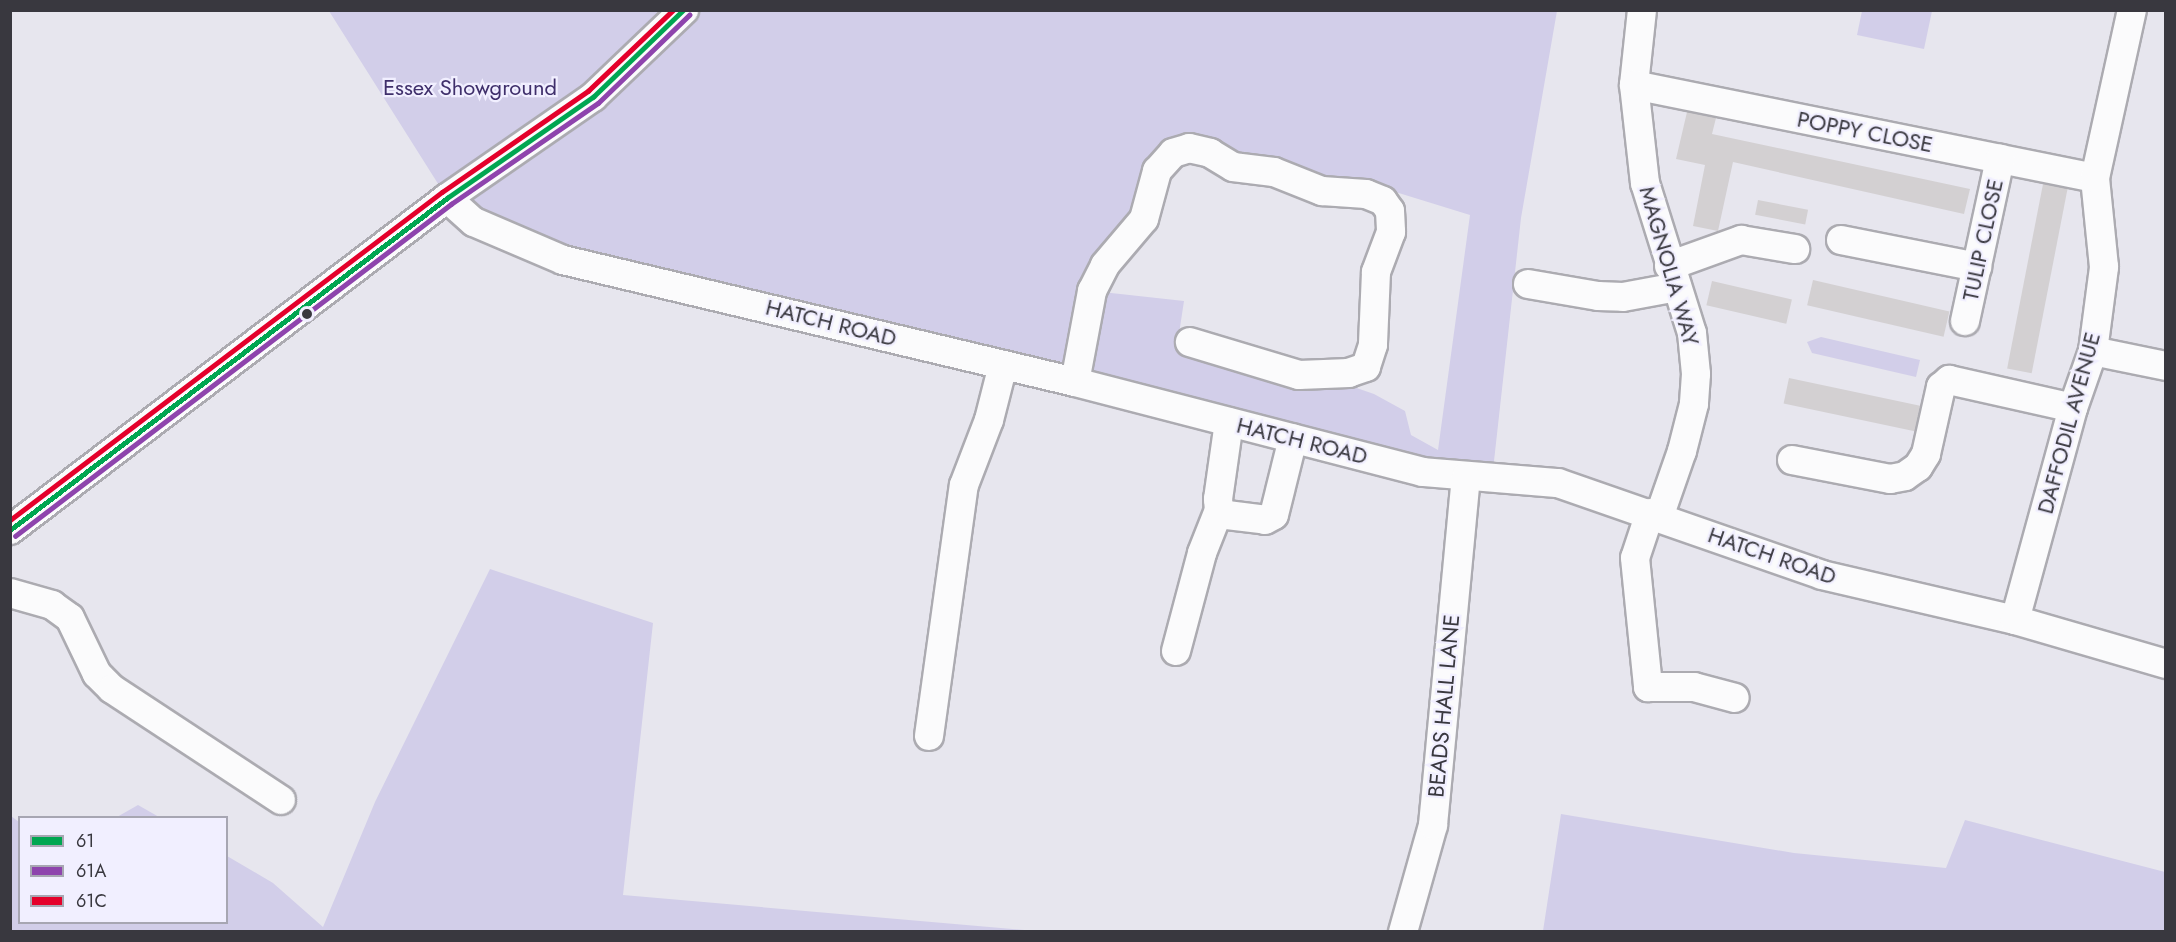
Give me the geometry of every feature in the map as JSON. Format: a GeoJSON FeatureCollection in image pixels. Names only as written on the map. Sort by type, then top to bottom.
{"type":"FeatureCollection","features":[{"type":"Feature","properties":{"kind":"street"},"geometry":{"type":"LineString","coordinates":[[10,530],[447,198],[593,97],[684,10]]}},
{"type":"Feature","properties":{"kind":"street","name":"MAGNOLIA WAY"},"geometry":{"type":"LineString","coordinates":[[1642,10],[1634,85],[1645,183],[1694,341],[1694,394],[1682,451],[1635,558],[1644,615],[1639,689],[1694,687],[1735,698]]}},
{"type":"Feature","properties":{"kind":"street","name":"DAFFODIL AVENUE"},"geometry":{"type":"LineString","coordinates":[[2015,620],[2073,408],[2093,351],[2104,267],[2095,178],[2132,10]]}},
{"type":"Feature","properties":{"kind":"street","name":"POPPY CLOSE"},"geometry":{"type":"LineString","coordinates":[[1634,85],[2095,178]]}},
{"type":"Feature","properties":{"kind":"street"},"geometry":{"type":"LineString","coordinates":[[1075,382],[1092,291],[1105,265],[1144,219],[1157,171],[1173,153],[1189,148],[1210,153],[1233,167],[1288,176],[1322,190],[1366,194],[1383,201],[1390,211],[1390,232],[1376,272],[1372,345],[1366,367],[1349,373],[1299,375],[1190,342]]}},
{"type":"Feature","properties":{"kind":"street","name":"TULIP CLOSE"},"geometry":{"type":"LineString","coordinates":[[1965,321],[2001,159]]}},
{"type":"Feature","properties":{"kind":"street","name":"HATCH ROAD"},"geometry":{"type":"LineString","coordinates":[[447,198],[474,222],[563,260],[1075,382],[1423,472],[1466,478],[1558,483],[1655,515],[1821,575],[2015,620],[2166,664]]}},
{"type":"Feature","properties":{"kind":"street"},"geometry":{"type":"LineString","coordinates":[[1841,240],[1874,237],[1977,267]]}},
{"type":"Feature","properties":{"kind":"street"},"geometry":{"type":"LineString","coordinates":[[1528,284],[1598,296],[1623,297],[1673,277],[1741,240],[1795,249]]}},
{"type":"Feature","properties":{"kind":"street"},"geometry":{"type":"LineString","coordinates":[[2093,351],[2166,366]]}},
{"type":"Feature","properties":{"kind":"street"},"geometry":{"type":"LineString","coordinates":[[929,736],[964,485],[989,420],[1003,365]]}},
{"type":"Feature","properties":{"kind":"street"},"geometry":{"type":"LineString","coordinates":[[1792,460],[1890,479],[1905,476],[1918,467],[1926,454],[1941,387],[1949,380],[2073,408]]}},
{"type":"Feature","properties":{"kind":"street"},"geometry":{"type":"LineString","coordinates":[[1176,651],[1202,553],[1220,510],[1218,487],[1229,422]]}},
{"type":"Feature","properties":{"kind":"street"},"geometry":{"type":"LineString","coordinates":[[1220,510],[1265,520],[1274,515],[1293,438]]}},
{"type":"Feature","properties":{"kind":"street","name":"BEADS HALL LANE"},"geometry":{"type":"LineString","coordinates":[[1403,932],[1433,825],[1466,478]]}},
{"type":"Feature","properties":{"kind":"street"},"geometry":{"type":"LineString","coordinates":[[10,593],[52,605],[70,618],[97,674],[112,688],[281,800]]}},
{"type":"Feature","properties":{"kind":"green space","name":"Essex Showground"},"geometry":{"type":"Polygon","coordinates":[[[329,11],[1557,11],[1521,218],[1492,479],[1435,473],[1090,386],[1102,292],[1184,301],[1177,347],[1262,379],[1342,383],[1374,394],[1405,411],[1411,435],[1438,450],[1470,215],[1389,190],[1382,201],[1366,194],[1322,191],[1288,176],[1233,167],[1210,153],[1189,148],[1173,153],[1157,171],[1144,219],[1105,265],[1092,291],[1075,382],[563,260],[474,222],[447,198],[329,11]]]}},
{"type":"Feature","properties":{"kind":"green space"},"geometry":{"type":"Polygon","coordinates":[[[1862,11],[1932,11],[1924,49],[1857,35],[1862,11]]]}},
{"type":"Feature","properties":{"kind":"green space"},"geometry":{"type":"Polygon","coordinates":[[[1821,337],[1920,360],[1916,377],[1812,353],[1807,342],[1821,337]]]}},
{"type":"Feature","properties":{"kind":"green space"},"geometry":{"type":"Polygon","coordinates":[[[490,569],[653,623],[623,895],[1035,931],[11,931],[11,816],[18,821],[18,924],[228,924],[228,857],[273,883],[323,927],[375,802],[490,569]]]}},
{"type":"Feature","properties":{"kind":"green space"},"geometry":{"type":"Polygon","coordinates":[[[138,805],[157,816],[119,816],[138,805]]]}},
{"type":"Feature","properties":{"kind":"green space"},"geometry":{"type":"Polygon","coordinates":[[[1561,814],[1794,853],[1946,868],[1965,820],[2165,872],[2165,931],[1543,931],[1561,814]]]}},
{"type":"Feature","properties":{"kind":"building"},"geometry":{"type":"Polygon","coordinates":[[[1687,112],[1716,118],[1712,134],[1970,189],[1964,214],[1733,162],[1718,231],[1693,226],[1705,165],[1676,159],[1687,112]]]}},
{"type":"Feature","properties":{"kind":"building"},"geometry":{"type":"Polygon","coordinates":[[[2043,184],[2068,189],[2032,373],[2007,369],[2043,184]]]}},
{"type":"Feature","properties":{"kind":"building"},"geometry":{"type":"Polygon","coordinates":[[[1758,200],[1808,210],[1805,224],[1755,215],[1758,200]]]}},
{"type":"Feature","properties":{"kind":"building"},"geometry":{"type":"Polygon","coordinates":[[[1813,280],[1949,311],[1944,337],[1807,305],[1813,280]]]}},
{"type":"Feature","properties":{"kind":"building"},"geometry":{"type":"Polygon","coordinates":[[[1712,281],[1792,299],[1786,324],[1706,305],[1712,281]]]}},
{"type":"Feature","properties":{"kind":"building"},"geometry":{"type":"Polygon","coordinates":[[[1789,378],[1920,406],[1915,431],[1784,403],[1789,378]]]}},
{"type":"Feature","properties":{"kind":"transit line","name":"61C"},"geometry":{"type":"LineString","coordinates":[[10,520],[442,192],[588,91],[673,10]]}},
{"type":"Feature","properties":{"kind":"transit line","name":"61"},"geometry":{"type":"LineString","coordinates":[[10,530],[447,198],[593,97],[683,10]]}},
{"type":"Feature","properties":{"kind":"transit line","name":"61A"},"geometry":{"type":"LineString","coordinates":[[15,536],[451,204],[598,103],[689,15]]}}]}
